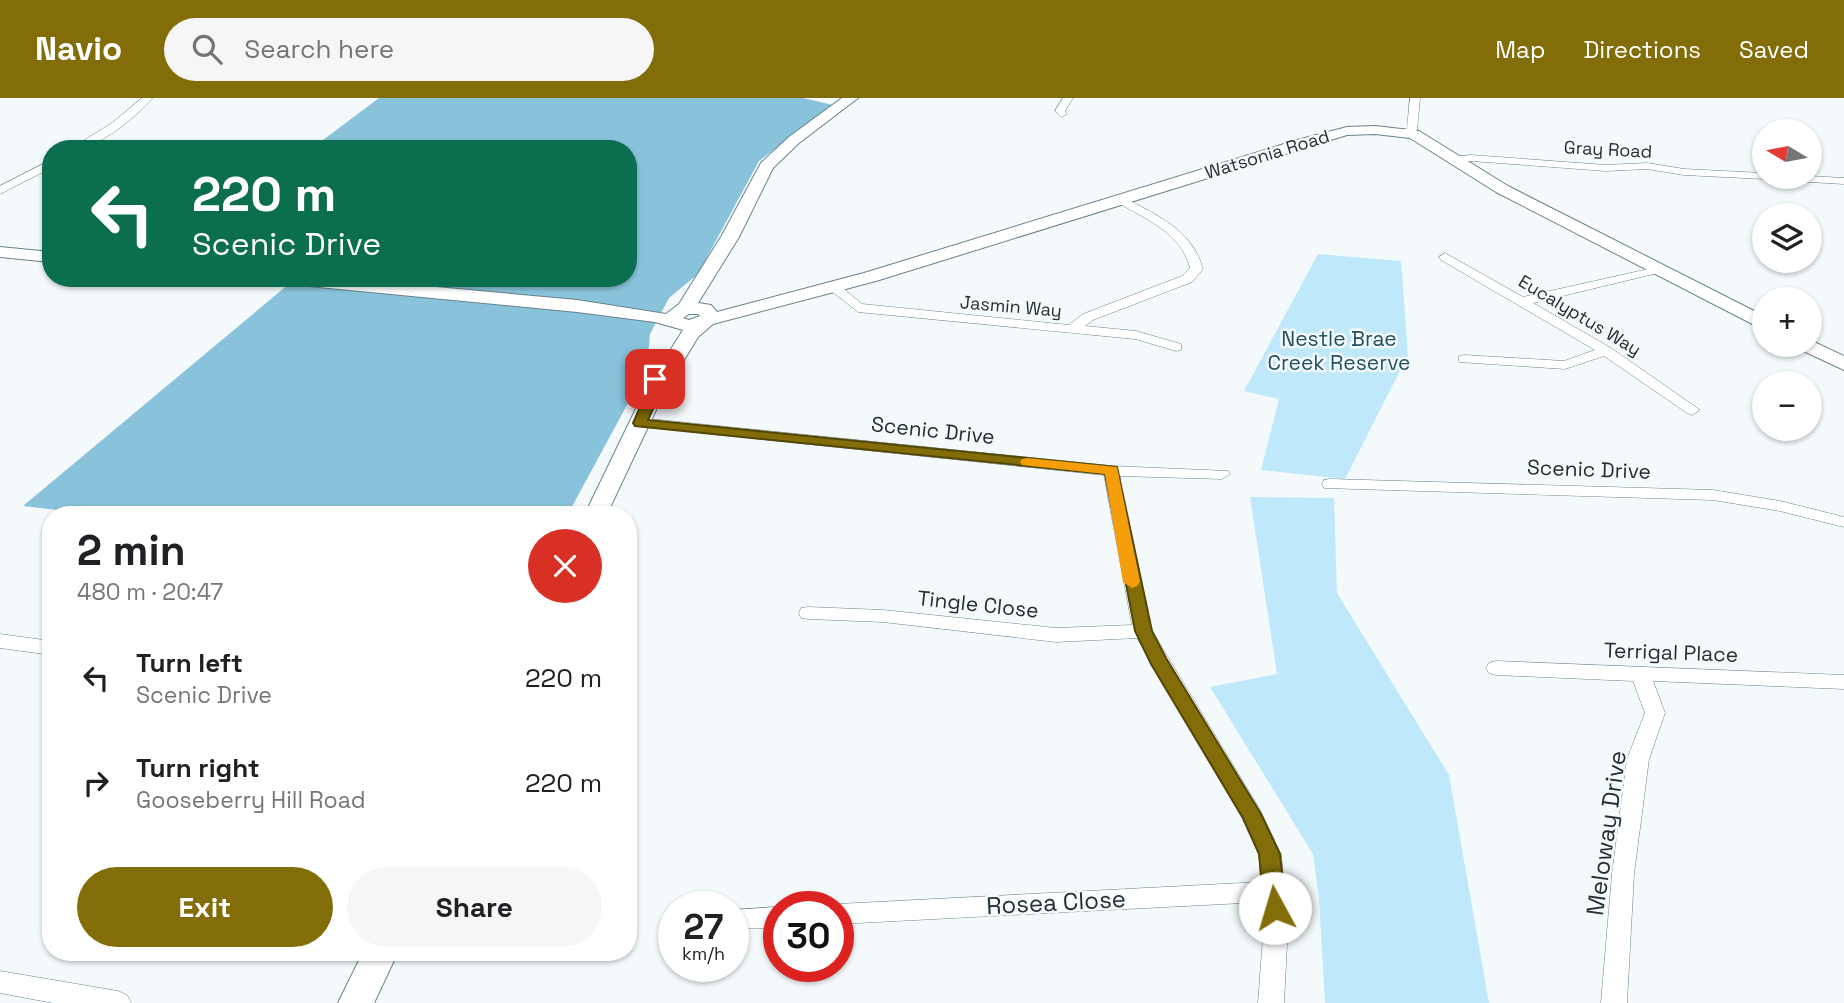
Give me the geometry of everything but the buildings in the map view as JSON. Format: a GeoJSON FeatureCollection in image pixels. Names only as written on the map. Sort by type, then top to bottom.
{"type":"FeatureCollection","features":[{"type":"Feature","properties":{"kind":"street"},"geometry":{"type":"LineString","coordinates":[[90,140],[116,125],[148,98]]}},
{"type":"Feature","properties":{"kind":"street"},"geometry":{"type":"LineString","coordinates":[[600,506],[654,392],[655,379],[692,316],[765,166],[851,98]]}},
{"type":"Feature","properties":{"kind":"street"},"geometry":{"type":"LineString","coordinates":[[1062,114],[1060,111],[1068,98]]}},
{"type":"Feature","properties":{"kind":"street"},"geometry":{"type":"LineString","coordinates":[[1406,132],[1412,130],[1414,125],[1415,98]]}},
{"type":"Feature","properties":{"kind":"street","name":"Watsonia Road"},"geometry":{"type":"LineString","coordinates":[[373,287],[692,316],[740,312],[1328,135],[1374,130],[1406,132],[1424,140],[1451,160],[1502,189],[1752,318]]}},
{"type":"Feature","properties":{"kind":"street","name":"Gray Road"},"geometry":{"type":"LineString","coordinates":[[1451,160],[1471,158],[1597,167],[1647,166],[1684,172],[1752,175]]}},
{"type":"Feature","properties":{"kind":"street"},"geometry":{"type":"LineString","coordinates":[[0,191],[42,168]]}},
{"type":"Feature","properties":{"kind":"street"},"geometry":{"type":"LineString","coordinates":[[1822,180],[1844,181]]}},
{"type":"Feature","properties":{"kind":"street","name":"Jasmin Way"},"geometry":{"type":"LineString","coordinates":[[832,286],[844,299],[866,310],[1072,329],[1088,317],[1187,279],[1197,269],[1195,255],[1180,235],[1119,199]]}},
{"type":"Feature","properties":{"kind":"street"},"geometry":{"type":"LineString","coordinates":[[0,252],[42,256]]}},
{"type":"Feature","properties":{"kind":"street","name":"Eucalyptus Way"},"geometry":{"type":"LineString","coordinates":[[1445,257],[1606,351],[1692,410]]}},
{"type":"Feature","properties":{"kind":"street"},"geometry":{"type":"LineString","coordinates":[[1519,302],[1657,270]]}},
{"type":"Feature","properties":{"kind":"street"},"geometry":{"type":"LineString","coordinates":[[1072,329],[1136,335],[1176,347]]}},
{"type":"Feature","properties":{"kind":"street"},"geometry":{"type":"LineString","coordinates":[[1464,359],[1565,365],[1606,351]]}},
{"type":"Feature","properties":{"kind":"street"},"geometry":{"type":"LineString","coordinates":[[1822,353],[1844,364]]}},
{"type":"Feature","properties":{"kind":"street","name":"Scenic Drive"},"geometry":{"type":"LineString","coordinates":[[640,423],[1112,471],[1222,474]]}},
{"type":"Feature","properties":{"kind":"street"},"geometry":{"type":"LineString","coordinates":[[1112,471],[1143,631],[1251,814],[1269,854],[1276,924],[1271,1003]]}},
{"type":"Feature","properties":{"kind":"street","name":"Scenic Drive"},"geometry":{"type":"LineString","coordinates":[[1330,484],[1713,495],[1780,506],[1844,522]]}},
{"type":"Feature","properties":{"kind":"street","name":"Tingle Close"},"geometry":{"type":"LineString","coordinates":[[808,613],[883,616],[1056,635],[1143,631]]}},
{"type":"Feature","properties":{"kind":"street"},"geometry":{"type":"LineString","coordinates":[[0,641],[42,647]]}},
{"type":"Feature","properties":{"kind":"street","name":"Terrigal Place"},"geometry":{"type":"LineString","coordinates":[[1496,668],[1844,682]]}},
{"type":"Feature","properties":{"kind":"street","name":"Meloway Drive"},"geometry":{"type":"LineString","coordinates":[[1614,1003],[1623,874],[1638,759],[1655,713],[1640,674]]}},
{"type":"Feature","properties":{"kind":"street","name":"Rosea Close"},"geometry":{"type":"LineString","coordinates":[[854,913],[1274,891]]}},
{"type":"Feature","properties":{"kind":"street"},"geometry":{"type":"LineString","coordinates":[[356,1003],[377,961]]}},
{"type":"Feature","properties":{"kind":"street"},"geometry":{"type":"LineString","coordinates":[[0,982],[118,1003]]}},
{"type":"Feature","properties":{"kind":"green space","name":"Nestle Brae Creek Reserve"},"geometry":{"type":"Polygon","coordinates":[[[1318,254],[1401,261],[1408,355],[1345,479],[1261,470],[1279,399],[1244,391],[1318,254]]]}},
{"type":"Feature","properties":{"kind":"green space"},"geometry":{"type":"Polygon","coordinates":[[[1250,497],[1334,498],[1337,593],[1449,775],[1489,1003],[1325,1003],[1319,898],[1313,854],[1210,687],[1277,674],[1250,497]]]}},
{"type":"Feature","properties":{"kind":"shaded area"},"geometry":{"type":"Polygon","coordinates":[[[379,98],[803,98],[833,105],[759,161],[698,274],[669,298],[650,334],[647,368],[572,506],[42,506],[42,508],[23,506],[285,287],[637,287],[637,140],[323,140],[379,98]]]}},
{"type":"Feature","properties":{"kind":"slow traffic"},"geometry":{"type":"LineString","coordinates":[[1027,462],[1112,471],[1132,582]]}},
{"type":"Feature","properties":{"kind":"route"},"geometry":{"type":"LineString","coordinates":[[655,379],[654,392],[640,423],[1112,471],[1143,631],[1251,814],[1269,854],[1275,908]]}}]}
